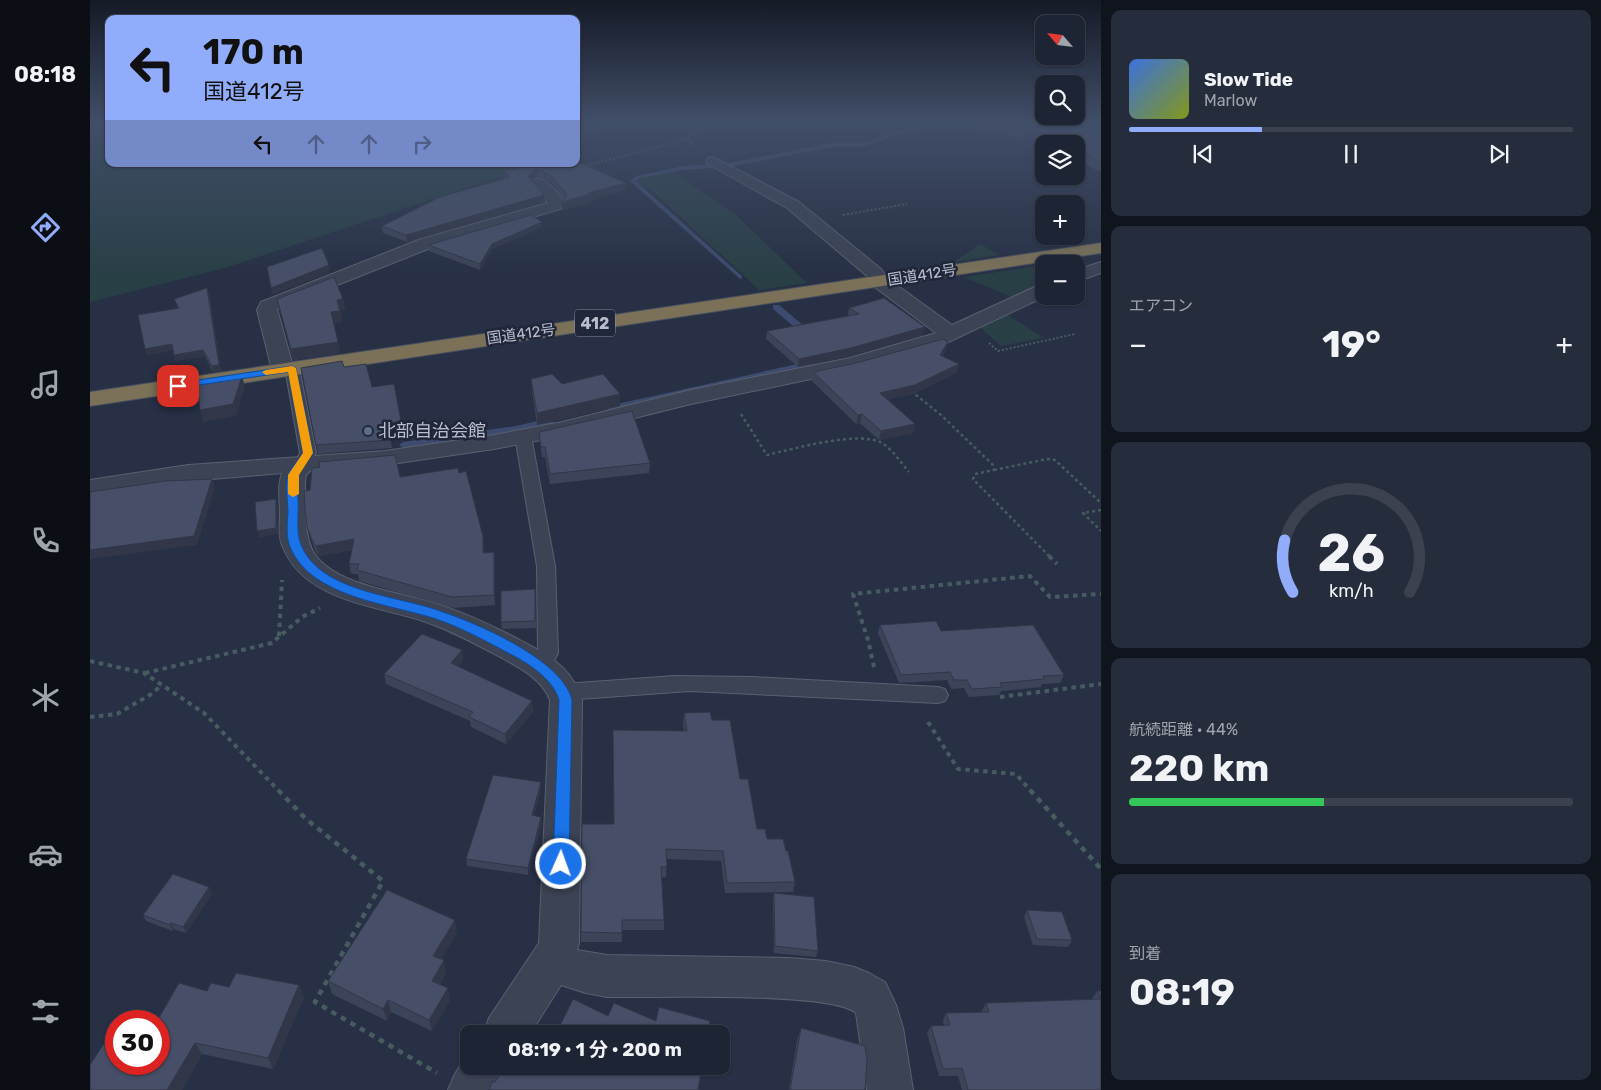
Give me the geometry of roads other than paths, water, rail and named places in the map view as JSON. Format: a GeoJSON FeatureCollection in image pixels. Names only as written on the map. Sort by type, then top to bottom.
{"type":"FeatureCollection","features":[{"type":"Feature","properties":{"kind":"highway","name":"国道412号"},"geometry":{"type":"LineString","coordinates":[[90,399],[1101,248]]}},
{"type":"Feature","properties":{"kind":"street"},"geometry":{"type":"LineString","coordinates":[[733,173],[793,205],[875,273],[879,281],[959,329]]}},
{"type":"Feature","properties":{"kind":"street"},"geometry":{"type":"LineString","coordinates":[[287,369],[267,310],[268,306],[427,243],[554,206],[557,203],[556,201],[538,183]]}},
{"type":"Feature","properties":{"kind":"street"},"geometry":{"type":"LineString","coordinates":[[1085,274],[1101,268]]}},
{"type":"Feature","properties":{"kind":"street"},"geometry":{"type":"LineString","coordinates":[[90,488],[188,473],[385,458],[594,423],[731,388],[868,360],[935,341],[1035,294]]}},
{"type":"Feature","properties":{"kind":"street"},"geometry":{"type":"LineString","coordinates":[[302,465],[294,475],[293,530],[298,550],[320,575],[348,589],[374,598],[449,618],[497,641],[541,667],[564,692],[566,700],[559,943],[552,961],[511,1025]]}},
{"type":"Feature","properties":{"kind":"street"},"geometry":{"type":"LineString","coordinates":[[552,961],[577,971],[606,976],[720,976],[788,979],[838,983],[859,989],[869,996],[877,1010],[890,1090]]}},
{"type":"Feature","properties":{"kind":"street"},"geometry":{"type":"LineString","coordinates":[[456,1083],[470,1075]]}},
{"type":"Feature","properties":{"kind":"lane"},"geometry":{"type":"LineString","coordinates":[[287,369],[308,453],[302,465]]}},
{"type":"Feature","properties":{"kind":"lane"},"geometry":{"type":"LineString","coordinates":[[523,436],[546,566],[548,653],[541,667]]}},
{"type":"Feature","properties":{"kind":"lane"},"geometry":{"type":"LineString","coordinates":[[564,692],[687,683],[766,685],[881,694],[938,695]]}},
{"type":"Feature","properties":{"kind":"waterway"},"geometry":{"type":"LineString","coordinates":[[659,173],[638,177],[633,181],[740,277]]}},
{"type":"Feature","properties":{"kind":"waterway"},"geometry":{"type":"LineString","coordinates":[[776,307],[807,333]]}},
{"type":"Feature","properties":{"kind":"waterway"},"geometry":{"type":"LineString","coordinates":[[608,408],[811,363]]}},
{"type":"Feature","properties":{"kind":"waterway"},"geometry":{"type":"LineString","coordinates":[[403,445],[516,429],[550,421]]}},
{"type":"Feature","properties":{"kind":"place","name":"北部自治会館"},"geometry":{"type":"Point","coordinates":[368,431]}}]}
